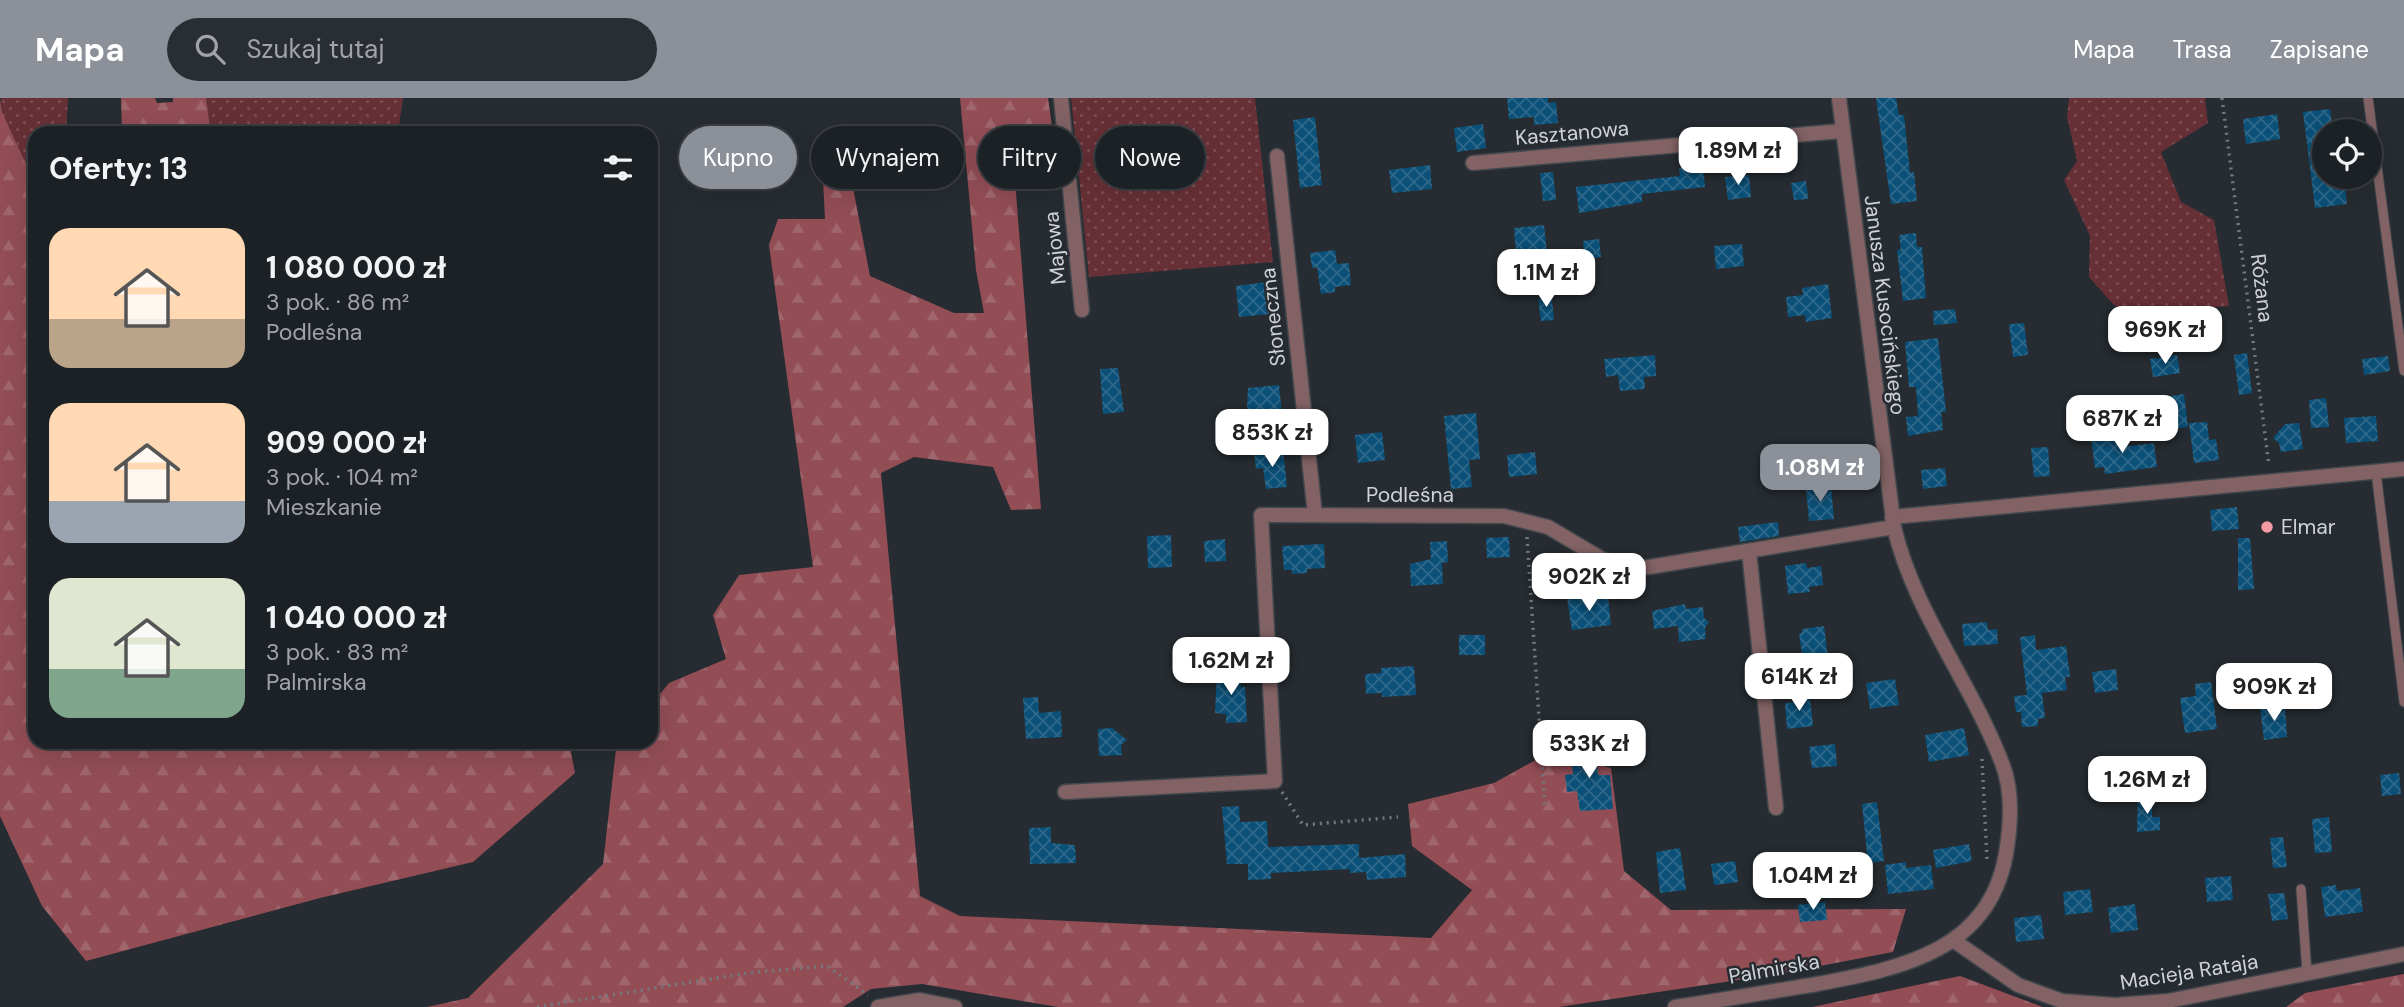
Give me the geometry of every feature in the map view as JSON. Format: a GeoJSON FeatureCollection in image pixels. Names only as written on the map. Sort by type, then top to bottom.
{"type":"FeatureCollection","features":[{"type":"Feature","properties":{"kind":"street","name":"Majowa"},"geometry":{"type":"LineString","coordinates":[[1060,98],[1082,310]]}},
{"type":"Feature","properties":{"kind":"street","name":"Janusza Kusocińskiego"},"geometry":{"type":"LineString","coordinates":[[1839,98],[1893,522],[1912,585],[1985,722],[2004,766],[2011,821],[2004,867],[1986,905],[1953,940],[1922,959],[1880,972]]}},
{"type":"Feature","properties":{"kind":"street","name":"Kasztanowa"},"geometry":{"type":"LineString","coordinates":[[1473,163],[1842,131]]}},
{"type":"Feature","properties":{"kind":"street","name":"Słoneczna"},"geometry":{"type":"LineString","coordinates":[[1277,156],[1315,515]]}},
{"type":"Feature","properties":{"kind":"street","name":"Podleśna"},"geometry":{"type":"LineString","coordinates":[[1275,781],[1261,515],[1504,516],[1548,527],[1602,559],[1627,568],[1749,551],[1893,522],[2404,469]]}},
{"type":"Feature","properties":{"kind":"street"},"geometry":{"type":"LineString","coordinates":[[1749,551],[1776,808]]}},
{"type":"Feature","properties":{"kind":"street"},"geometry":{"type":"LineString","coordinates":[[1065,792],[1275,781]]}},
{"type":"Feature","properties":{"kind":"street","name":"Macieja Rataja"},"geometry":{"type":"LineString","coordinates":[[1953,940],[2018,985],[2062,1001],[2115,1005],[2168,1000],[2404,954]]}},
{"type":"Feature","properties":{"kind":"street","name":"Palmirska"},"geometry":{"type":"LineString","coordinates":[[1675,1007],[1880,972]]}},
{"type":"Feature","properties":{"kind":"street"},"geometry":{"type":"LineString","coordinates":[[880,1006],[920,1000],[955,1007]]}},
{"type":"Feature","properties":{"kind":"lane"},"geometry":{"type":"LineString","coordinates":[[2368,98],[2404,372]]}},
{"type":"Feature","properties":{"kind":"lane"},"geometry":{"type":"LineString","coordinates":[[2376,472],[2403,702]]}},
{"type":"Feature","properties":{"kind":"lane"},"geometry":{"type":"LineString","coordinates":[[2301,889],[2307,972]]}},
{"type":"Feature","properties":{"kind":"path","name":"Różana"},"geometry":{"type":"LineString","coordinates":[[2222,98],[2271,482]]}},
{"type":"Feature","properties":{"kind":"path"},"geometry":{"type":"LineString","coordinates":[[1529,521],[1526,542],[1545,808]]}},
{"type":"Feature","properties":{"kind":"path"},"geometry":{"type":"LineString","coordinates":[[1982,755],[1987,867]]}},
{"type":"Feature","properties":{"kind":"path"},"geometry":{"type":"LineString","coordinates":[[1275,781],[1303,825],[1398,817]]}},
{"type":"Feature","properties":{"kind":"path"},"geometry":{"type":"LineString","coordinates":[[537,1007],[748,973],[827,966],[880,1006]]}},
{"type":"Feature","properties":{"kind":"shaded area"},"geometry":{"type":"Polygon","coordinates":[[[1,98],[68,98],[66,126],[28,126],[27,166],[2,112],[1,98]]]}},
{"type":"Feature","properties":{"kind":"shaded area"},"geometry":{"type":"Polygon","coordinates":[[[206,98],[403,98],[399,126],[210,126],[206,98]]]}},
{"type":"Feature","properties":{"kind":"shaded area"},"geometry":{"type":"Polygon","coordinates":[[[1071,98],[1255,98],[1273,262],[1089,277],[1080,189],[1081,126],[1074,126],[1071,98]]]}},
{"type":"Feature","properties":{"kind":"shaded area"},"geometry":{"type":"Polygon","coordinates":[[[2069,98],[2205,98],[2208,123],[2161,152],[2181,202],[2214,220],[2229,306],[2127,313],[2113,304],[2089,277],[2090,236],[2064,180],[2077,161],[2067,116],[2069,98]]]}},
{"type":"Feature","properties":{"kind":"green space"},"geometry":{"type":"Polygon","coordinates":[[[0,98],[2,112],[27,166],[28,183],[28,749],[570,749],[575,773],[473,862],[320,898],[86,961],[42,906],[0,816],[0,98]]]}},
{"type":"Feature","properties":{"kind":"green space"},"geometry":{"type":"Polygon","coordinates":[[[121,98],[155,98],[157,103],[173,102],[173,98],[206,98],[210,126],[122,126],[121,98]]]}},
{"type":"Feature","properties":{"kind":"green space"},"geometry":{"type":"Polygon","coordinates":[[[960,98],[1048,98],[1052,126],[978,126],[978,189],[1016,189],[1041,509],[1011,510],[993,467],[914,457],[881,473],[920,896],[960,916],[1431,938],[1472,890],[1412,846],[1408,804],[1494,783],[1550,752],[1611,768],[1624,871],[1671,910],[1906,909],[1893,952],[1778,974],[1559,1007],[1058,1007],[922,984],[871,989],[843,1007],[427,1007],[468,998],[603,864],[616,749],[658,749],[658,696],[669,683],[726,659],[713,615],[739,575],[813,567],[769,245],[778,219],[825,219],[823,189],[853,189],[870,276],[954,313],[984,313],[976,270],[960,98]]]}},
{"type":"Feature","properties":{"kind":"green space"},"geometry":{"type":"Polygon","coordinates":[[[2404,974],[2404,1007],[2286,1007],[2305,993],[2404,974]]]}},
{"type":"Feature","properties":{"kind":"green space"},"geometry":{"type":"Polygon","coordinates":[[[1960,976],[2043,1007],[1812,1007],[1960,976]]]}},
{"type":"Feature","properties":{"kind":"building"},"geometry":{"type":"Polygon","coordinates":[[[1507,98],[1548,98],[1548,103],[1556,102],[1558,123],[1534,125],[1534,117],[1509,119],[1507,98]]]}},
{"type":"Feature","properties":{"kind":"building"},"geometry":{"type":"Polygon","coordinates":[[[1876,98],[1896,98],[1899,115],[1904,115],[1910,173],[1914,172],[1917,201],[1891,204],[1876,98]]]}},
{"type":"Feature","properties":{"kind":"building"},"geometry":{"type":"Polygon","coordinates":[[[2330,109],[2331,119],[2312,119],[2312,184],[2303,112],[2330,109]]]}},
{"type":"Feature","properties":{"kind":"building"},"geometry":{"type":"Polygon","coordinates":[[[2277,114],[2280,139],[2246,144],[2243,119],[2277,114]]]}},
{"type":"Feature","properties":{"kind":"building"},"geometry":{"type":"Polygon","coordinates":[[[1315,117],[1322,185],[1300,188],[1293,120],[1315,117]]]}},
{"type":"Feature","properties":{"kind":"building"},"geometry":{"type":"Polygon","coordinates":[[[1483,124],[1486,148],[1457,152],[1454,128],[1483,124]]]}},
{"type":"Feature","properties":{"kind":"building"},"geometry":{"type":"Polygon","coordinates":[[[1430,165],[1432,189],[1392,193],[1389,170],[1430,165]]]}},
{"type":"Feature","properties":{"kind":"building"},"geometry":{"type":"Polygon","coordinates":[[[1703,165],[1705,187],[1642,194],[1642,202],[1579,213],[1576,187],[1680,176],[1679,168],[1703,165]]]}},
{"type":"Feature","properties":{"kind":"building"},"geometry":{"type":"Polygon","coordinates":[[[1553,172],[1556,200],[1543,201],[1540,173],[1553,172]]]}},
{"type":"Feature","properties":{"kind":"building"},"geometry":{"type":"Polygon","coordinates":[[[1749,175],[1751,197],[1728,200],[1725,177],[1749,175]]]}},
{"type":"Feature","properties":{"kind":"building"},"geometry":{"type":"Polygon","coordinates":[[[1806,181],[1808,199],[1794,200],[1791,183],[1806,181]]]}},
{"type":"Feature","properties":{"kind":"building"},"geometry":{"type":"Polygon","coordinates":[[[2313,189],[2345,189],[2347,204],[2315,208],[2313,189]]]}},
{"type":"Feature","properties":{"kind":"building"},"geometry":{"type":"Polygon","coordinates":[[[1544,225],[1547,252],[1516,254],[1514,228],[1544,225]]]}},
{"type":"Feature","properties":{"kind":"building"},"geometry":{"type":"Polygon","coordinates":[[[1916,233],[1917,247],[1922,247],[1926,298],[1903,301],[1897,250],[1901,249],[1899,235],[1916,233]]]}},
{"type":"Feature","properties":{"kind":"building"},"geometry":{"type":"Polygon","coordinates":[[[1599,239],[1601,257],[1585,259],[1583,241],[1599,239]]]}},
{"type":"Feature","properties":{"kind":"building"},"geometry":{"type":"Polygon","coordinates":[[[1742,244],[1744,266],[1716,269],[1714,246],[1742,244]]]}},
{"type":"Feature","properties":{"kind":"building"},"geometry":{"type":"Polygon","coordinates":[[[1335,250],[1337,264],[1349,263],[1351,285],[1335,287],[1335,292],[1321,294],[1317,267],[1312,268],[1310,253],[1335,250]]]}},
{"type":"Feature","properties":{"kind":"building"},"geometry":{"type":"Polygon","coordinates":[[[1267,282],[1270,314],[1239,317],[1236,286],[1267,282]]]}},
{"type":"Feature","properties":{"kind":"building"},"geometry":{"type":"Polygon","coordinates":[[[1828,284],[1832,318],[1806,322],[1805,315],[1788,317],[1786,297],[1803,295],[1802,288],[1828,284]]]}},
{"type":"Feature","properties":{"kind":"building"},"geometry":{"type":"Polygon","coordinates":[[[1552,298],[1554,320],[1541,321],[1538,299],[1552,298]]]}},
{"type":"Feature","properties":{"kind":"building"},"geometry":{"type":"Polygon","coordinates":[[[1955,309],[1957,323],[1934,325],[1933,311],[1955,309]]]}},
{"type":"Feature","properties":{"kind":"building"},"geometry":{"type":"Polygon","coordinates":[[[2024,323],[2028,355],[2013,357],[2009,324],[2024,323]]]}},
{"type":"Feature","properties":{"kind":"building"},"geometry":{"type":"Polygon","coordinates":[[[1938,338],[1946,412],[1941,412],[1943,430],[1908,436],[1906,417],[1918,416],[1916,387],[1909,387],[1905,342],[1938,338]]]}},
{"type":"Feature","properties":{"kind":"building"},"geometry":{"type":"Polygon","coordinates":[[[2247,353],[2252,393],[2239,395],[2234,355],[2247,353]]]}},
{"type":"Feature","properties":{"kind":"building"},"geometry":{"type":"Polygon","coordinates":[[[1655,355],[1656,376],[1644,377],[1645,389],[1620,391],[1618,375],[1606,377],[1604,359],[1655,355]]]}},
{"type":"Feature","properties":{"kind":"building"},"geometry":{"type":"Polygon","coordinates":[[[2177,355],[2180,373],[2153,377],[2150,359],[2177,355]]]}},
{"type":"Feature","properties":{"kind":"building"},"geometry":{"type":"Polygon","coordinates":[[[2388,356],[2390,371],[2364,375],[2362,359],[2388,356]]]}},
{"type":"Feature","properties":{"kind":"building"},"geometry":{"type":"Polygon","coordinates":[[[1118,368],[1124,412],[1103,414],[1100,369],[1118,368]]]}},
{"type":"Feature","properties":{"kind":"building"},"geometry":{"type":"Polygon","coordinates":[[[1279,385],[1282,414],[1263,419],[1251,417],[1247,406],[1248,388],[1279,385]]]}},
{"type":"Feature","properties":{"kind":"building"},"geometry":{"type":"Polygon","coordinates":[[[2184,394],[2188,427],[2174,429],[2170,396],[2184,394]]]}},
{"type":"Feature","properties":{"kind":"building"},"geometry":{"type":"Polygon","coordinates":[[[2326,398],[2329,427],[2311,428],[2309,400],[2326,398]]]}},
{"type":"Feature","properties":{"kind":"building"},"geometry":{"type":"Polygon","coordinates":[[[1476,413],[1480,459],[1469,460],[1472,487],[1451,489],[1444,416],[1476,413]]]}},
{"type":"Feature","properties":{"kind":"building"},"geometry":{"type":"Polygon","coordinates":[[[2376,416],[2378,441],[2346,443],[2344,418],[2376,416]]]}},
{"type":"Feature","properties":{"kind":"building"},"geometry":{"type":"Polygon","coordinates":[[[2207,422],[2209,440],[2216,439],[2219,460],[2194,463],[2189,423],[2207,422]]]}},
{"type":"Feature","properties":{"kind":"building"},"geometry":{"type":"Polygon","coordinates":[[[2299,423],[2303,449],[2281,452],[2279,443],[2273,438],[2285,424],[2299,423]]]}},
{"type":"Feature","properties":{"kind":"building"},"geometry":{"type":"Polygon","coordinates":[[[1382,432],[1385,460],[1358,463],[1355,435],[1382,432]]]}},
{"type":"Feature","properties":{"kind":"building"},"geometry":{"type":"Polygon","coordinates":[[[2120,434],[2121,447],[2154,443],[2157,467],[2105,474],[2104,467],[2095,468],[2091,438],[2120,434]]]}},
{"type":"Feature","properties":{"kind":"building"},"geometry":{"type":"Polygon","coordinates":[[[2048,447],[2050,476],[2034,477],[2031,448],[2048,447]]]}},
{"type":"Feature","properties":{"kind":"building"},"geometry":{"type":"Polygon","coordinates":[[[1283,450],[1287,487],[1266,489],[1263,468],[1256,469],[1254,454],[1283,450]]]}},
{"type":"Feature","properties":{"kind":"building"},"geometry":{"type":"Polygon","coordinates":[[[1535,452],[1537,474],[1509,477],[1507,455],[1535,452]]]}},
{"type":"Feature","properties":{"kind":"building"},"geometry":{"type":"Polygon","coordinates":[[[1945,468],[1947,486],[1923,489],[1921,470],[1945,468]]]}},
{"type":"Feature","properties":{"kind":"building"},"geometry":{"type":"Polygon","coordinates":[[[1831,486],[1834,519],[1809,521],[1806,488],[1831,486]]]}},
{"type":"Feature","properties":{"kind":"building"},"geometry":{"type":"Polygon","coordinates":[[[2237,507],[2239,529],[2212,531],[2210,510],[2237,507]]]}},
{"type":"Feature","properties":{"kind":"building"},"geometry":{"type":"Polygon","coordinates":[[[1778,522],[1779,536],[1740,542],[1738,527],[1778,522]]]}},
{"type":"Feature","properties":{"kind":"building"},"geometry":{"type":"Polygon","coordinates":[[[1171,535],[1172,567],[1148,568],[1147,536],[1171,535]]]}},
{"type":"Feature","properties":{"kind":"building"},"geometry":{"type":"Polygon","coordinates":[[[1509,537],[1510,557],[1487,558],[1486,538],[1509,537]]]}},
{"type":"Feature","properties":{"kind":"building"},"geometry":{"type":"Polygon","coordinates":[[[2238,538],[2250,538],[2254,589],[2238,590],[2238,538]]]}},
{"type":"Feature","properties":{"kind":"building"},"geometry":{"type":"Polygon","coordinates":[[[1225,539],[1226,561],[1205,562],[1204,541],[1225,539]]]}},
{"type":"Feature","properties":{"kind":"building"},"geometry":{"type":"Polygon","coordinates":[[[1447,541],[1448,562],[1442,563],[1443,584],[1411,586],[1410,564],[1431,559],[1430,542],[1447,541]]]}},
{"type":"Feature","properties":{"kind":"building"},"geometry":{"type":"Polygon","coordinates":[[[1324,544],[1325,568],[1307,569],[1307,573],[1292,574],[1292,570],[1284,570],[1282,546],[1324,544]]]}},
{"type":"Feature","properties":{"kind":"building"},"geometry":{"type":"Polygon","coordinates":[[[1806,563],[1807,568],[1821,566],[1823,585],[1809,587],[1810,592],[1788,594],[1785,566],[1806,563]]]}},
{"type":"Feature","properties":{"kind":"building"},"geometry":{"type":"Polygon","coordinates":[[[1585,596],[1585,600],[1608,597],[1611,625],[1572,630],[1567,598],[1585,596]]]}},
{"type":"Feature","properties":{"kind":"building"},"geometry":{"type":"Polygon","coordinates":[[[1685,604],[1686,609],[1703,607],[1704,618],[1709,622],[1705,628],[1706,639],[1679,642],[1678,626],[1654,629],[1652,611],[1685,604]]]}},
{"type":"Feature","properties":{"kind":"building"},"geometry":{"type":"Polygon","coordinates":[[[1987,622],[1988,630],[1997,629],[1998,644],[1964,646],[1962,624],[1987,622]]]}},
{"type":"Feature","properties":{"kind":"building"},"geometry":{"type":"Polygon","coordinates":[[[1824,626],[1828,657],[1803,661],[1799,633],[1802,633],[1802,629],[1824,626]]]}},
{"type":"Feature","properties":{"kind":"building"},"geometry":{"type":"Polygon","coordinates":[[[1459,635],[1485,635],[1485,655],[1459,655],[1459,635]]]}},
{"type":"Feature","properties":{"kind":"building"},"geometry":{"type":"Polygon","coordinates":[[[2035,635],[2036,650],[2066,646],[2070,677],[2065,677],[2067,690],[2042,693],[2045,718],[2038,719],[2038,726],[2022,727],[2021,712],[2016,712],[2014,696],[2027,695],[2020,637],[2035,635]]]}},
{"type":"Feature","properties":{"kind":"building"},"geometry":{"type":"Polygon","coordinates":[[[1414,666],[1416,695],[1382,697],[1382,693],[1366,694],[1365,674],[1381,673],[1381,668],[1414,666]]]}},
{"type":"Feature","properties":{"kind":"building"},"geometry":{"type":"Polygon","coordinates":[[[2116,669],[2118,690],[2095,693],[2092,672],[2116,669]]]}},
{"type":"Feature","properties":{"kind":"building"},"geometry":{"type":"Polygon","coordinates":[[[1240,671],[1241,687],[1245,687],[1247,722],[1226,723],[1226,714],[1215,713],[1217,672],[1240,671]]]}},
{"type":"Feature","properties":{"kind":"building"},"geometry":{"type":"Polygon","coordinates":[[[1895,679],[1899,705],[1870,709],[1866,683],[1895,679]]]}},
{"type":"Feature","properties":{"kind":"building"},"geometry":{"type":"Polygon","coordinates":[[[2211,682],[2217,729],[2185,733],[2180,698],[2196,696],[2195,684],[2211,682]]]}},
{"type":"Feature","properties":{"kind":"building"},"geometry":{"type":"Polygon","coordinates":[[[1038,697],[1039,713],[1061,711],[1062,737],[1026,739],[1023,698],[1038,697]]]}},
{"type":"Feature","properties":{"kind":"building"},"geometry":{"type":"Polygon","coordinates":[[[1810,697],[1813,726],[1787,729],[1785,703],[1795,702],[1794,698],[1810,697]]]}},
{"type":"Feature","properties":{"kind":"building"},"geometry":{"type":"Polygon","coordinates":[[[2285,706],[2287,737],[2264,740],[2260,708],[2285,706]]]}},
{"type":"Feature","properties":{"kind":"building"},"geometry":{"type":"Polygon","coordinates":[[[1112,728],[1127,740],[1121,745],[1122,755],[1099,756],[1098,729],[1112,728]]]}},
{"type":"Feature","properties":{"kind":"building"},"geometry":{"type":"Polygon","coordinates":[[[1964,728],[1969,755],[1929,762],[1925,735],[1964,728]]]}},
{"type":"Feature","properties":{"kind":"building"},"geometry":{"type":"Polygon","coordinates":[[[1596,743],[1598,775],[1610,775],[1613,809],[1580,811],[1577,791],[1567,792],[1565,775],[1573,774],[1570,745],[1596,743]]]}},
{"type":"Feature","properties":{"kind":"building"},"geometry":{"type":"Polygon","coordinates":[[[1835,744],[1837,766],[1812,768],[1809,747],[1835,744]]]}},
{"type":"Feature","properties":{"kind":"building"},"geometry":{"type":"Polygon","coordinates":[[[2399,773],[2401,794],[2382,796],[2380,775],[2399,773]]]}},
{"type":"Feature","properties":{"kind":"building"},"geometry":{"type":"Polygon","coordinates":[[[2138,796],[2152,796],[2152,817],[2160,817],[2160,830],[2137,832],[2138,796]]]}},
{"type":"Feature","properties":{"kind":"building"},"geometry":{"type":"Polygon","coordinates":[[[1877,802],[1884,861],[1868,863],[1862,804],[1877,802]]]}},
{"type":"Feature","properties":{"kind":"building"},"geometry":{"type":"Polygon","coordinates":[[[1239,806],[1240,822],[1267,821],[1268,847],[1359,844],[1359,858],[1405,854],[1406,877],[1367,880],[1366,872],[1350,873],[1350,869],[1271,873],[1271,879],[1248,880],[1248,864],[1227,864],[1222,807],[1239,806]]]}},
{"type":"Feature","properties":{"kind":"building"},"geometry":{"type":"Polygon","coordinates":[[[2329,817],[2332,852],[2315,853],[2312,819],[2329,817]]]}},
{"type":"Feature","properties":{"kind":"building"},"geometry":{"type":"Polygon","coordinates":[[[1051,827],[1051,843],[1075,845],[1076,863],[1030,864],[1029,828],[1051,827]]]}},
{"type":"Feature","properties":{"kind":"building"},"geometry":{"type":"Polygon","coordinates":[[[2283,837],[2287,867],[2273,868],[2270,838],[2283,837]]]}},
{"type":"Feature","properties":{"kind":"building"},"geometry":{"type":"Polygon","coordinates":[[[1969,844],[1972,861],[1936,868],[1933,850],[1969,844]]]}},
{"type":"Feature","properties":{"kind":"building"},"geometry":{"type":"Polygon","coordinates":[[[1680,848],[1686,890],[1660,893],[1656,852],[1680,848]]]}},
{"type":"Feature","properties":{"kind":"building"},"geometry":{"type":"Polygon","coordinates":[[[1735,861],[1738,882],[1714,885],[1711,864],[1735,861]]]}},
{"type":"Feature","properties":{"kind":"building"},"geometry":{"type":"Polygon","coordinates":[[[1906,862],[1906,868],[1931,865],[1934,889],[1888,894],[1885,865],[1906,862]]]}},
{"type":"Feature","properties":{"kind":"building"},"geometry":{"type":"Polygon","coordinates":[[[2231,876],[2233,900],[2207,902],[2205,878],[2231,876]]]}},
{"type":"Feature","properties":{"kind":"building"},"geometry":{"type":"Polygon","coordinates":[[[2336,885],[2337,891],[2360,888],[2363,912],[2325,917],[2321,887],[2336,885]]]}},
{"type":"Feature","properties":{"kind":"building"},"geometry":{"type":"Polygon","coordinates":[[[2090,889],[2093,912],[2065,915],[2063,892],[2090,889]]]}},
{"type":"Feature","properties":{"kind":"building"},"geometry":{"type":"Polygon","coordinates":[[[2284,893],[2288,919],[2272,921],[2268,894],[2284,893]]]}},
{"type":"Feature","properties":{"kind":"building"},"geometry":{"type":"Polygon","coordinates":[[[1825,902],[1827,920],[1800,922],[1798,905],[1825,902]]]}},
{"type":"Feature","properties":{"kind":"building"},"geometry":{"type":"Polygon","coordinates":[[[2135,904],[2138,930],[2111,933],[2108,908],[2135,904]]]}},
{"type":"Feature","properties":{"kind":"building"},"geometry":{"type":"Polygon","coordinates":[[[2041,915],[2044,939],[2016,942],[2014,918],[2041,915]]]}},
{"type":"Feature","properties":{"kind":"place","name":"Elmar"},"geometry":{"type":"Point","coordinates":[2267,527]}}]}
